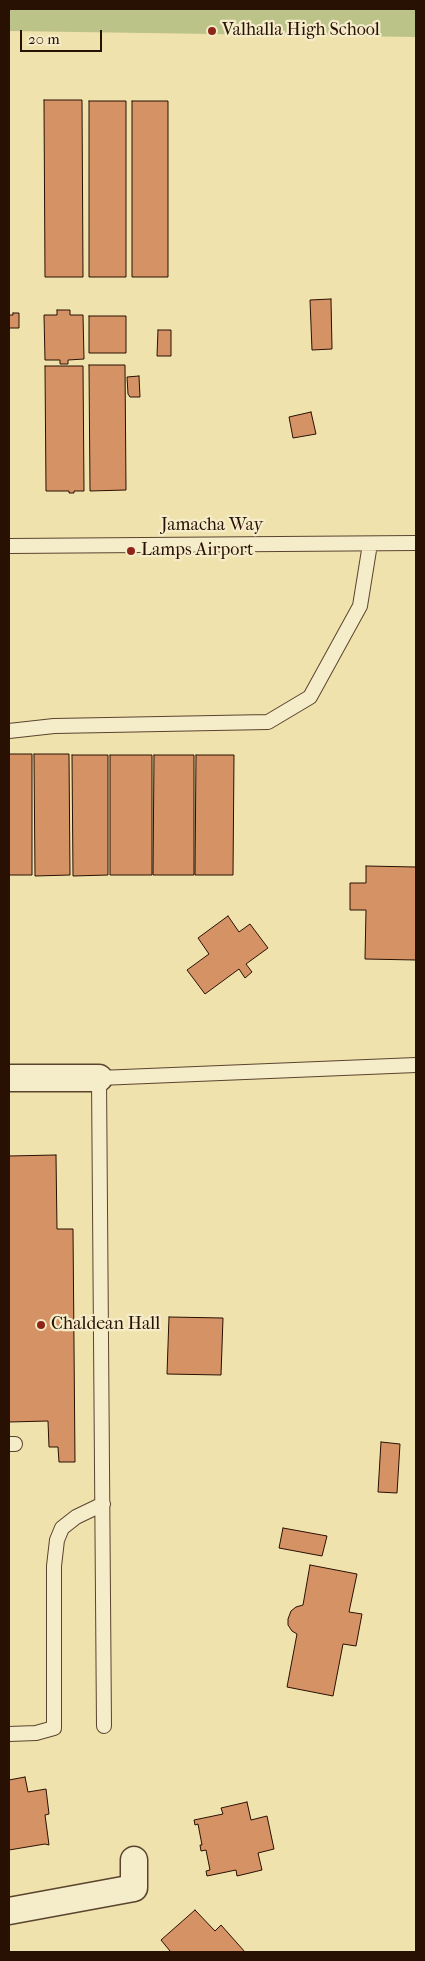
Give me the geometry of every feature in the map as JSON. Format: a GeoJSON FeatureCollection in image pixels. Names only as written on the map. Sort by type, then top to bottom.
{"type":"FeatureCollection","features":[{"type":"Feature","properties":{"kind":"street"},"geometry":{"type":"LineString","coordinates":[[9,1078],[99,1078]]}},
{"type":"Feature","properties":{"kind":"street"},"geometry":{"type":"LineString","coordinates":[[9,1911],[134,1888],[134,1860]]}},
{"type":"Feature","properties":{"kind":"lane","name":"Jamacha Way"},"geometry":{"type":"LineString","coordinates":[[9,546],[416,543]]}},
{"type":"Feature","properties":{"kind":"lane"},"geometry":{"type":"LineString","coordinates":[[9,731],[54,726],[268,722],[310,697],[360,606],[370,544]]}},
{"type":"Feature","properties":{"kind":"lane"},"geometry":{"type":"LineString","coordinates":[[104,1726],[99,1078],[416,1065]]}},
{"type":"Feature","properties":{"kind":"lane"},"geometry":{"type":"LineString","coordinates":[[9,1734],[36,1733],[54,1728],[54,1566],[57,1540],[62,1528],[76,1517],[103,1504]]}},
{"type":"Feature","properties":{"kind":"green space"},"geometry":{"type":"Polygon","coordinates":[[[9,9],[416,9],[416,37],[9,31],[9,9]]]}},
{"type":"Feature","properties":{"kind":"building"},"geometry":{"type":"Polygon","coordinates":[[[44,100],[82,100],[83,277],[45,277],[44,100]]]}},
{"type":"Feature","properties":{"kind":"building"},"geometry":{"type":"Polygon","coordinates":[[[89,101],[126,101],[126,277],[89,277],[89,101]]]}},
{"type":"Feature","properties":{"kind":"building"},"geometry":{"type":"Polygon","coordinates":[[[132,101],[168,101],[168,277],[132,277],[132,101]]]}},
{"type":"Feature","properties":{"kind":"building"},"geometry":{"type":"Polygon","coordinates":[[[331,299],[332,349],[312,350],[310,300],[331,299]]]}},
{"type":"Feature","properties":{"kind":"building"},"geometry":{"type":"Polygon","coordinates":[[[57,310],[70,310],[70,315],[83,315],[84,359],[68,360],[68,364],[60,364],[60,360],[45,360],[44,315],[57,315],[57,310]]]}},
{"type":"Feature","properties":{"kind":"building"},"geometry":{"type":"Polygon","coordinates":[[[13,313],[19,313],[19,328],[9,328],[9,315],[13,315],[13,313]]]}},
{"type":"Feature","properties":{"kind":"building"},"geometry":{"type":"Polygon","coordinates":[[[89,316],[126,316],[126,353],[89,353],[89,316]]]}},
{"type":"Feature","properties":{"kind":"building"},"geometry":{"type":"Polygon","coordinates":[[[158,330],[171,330],[171,356],[157,356],[158,330]]]}},
{"type":"Feature","properties":{"kind":"building"},"geometry":{"type":"Polygon","coordinates":[[[89,365],[125,365],[126,490],[90,491],[89,365]]]}},
{"type":"Feature","properties":{"kind":"building"},"geometry":{"type":"Polygon","coordinates":[[[45,366],[83,366],[84,491],[69,493],[69,491],[46,491],[45,366]]]}},
{"type":"Feature","properties":{"kind":"building"},"geometry":{"type":"Polygon","coordinates":[[[139,376],[140,397],[130,397],[128,394],[127,377],[139,376]]]}},
{"type":"Feature","properties":{"kind":"building"},"geometry":{"type":"Polygon","coordinates":[[[311,412],[316,434],[293,438],[289,417],[311,412]]]}},
{"type":"Feature","properties":{"kind":"building"},"geometry":{"type":"Polygon","coordinates":[[[9,754],[32,754],[32,875],[9,875],[9,754]]]}},
{"type":"Feature","properties":{"kind":"building"},"geometry":{"type":"Polygon","coordinates":[[[34,754],[69,754],[70,875],[35,876],[34,754]]]}},
{"type":"Feature","properties":{"kind":"building"},"geometry":{"type":"Polygon","coordinates":[[[72,755],[108,755],[108,875],[73,876],[72,755]]]}},
{"type":"Feature","properties":{"kind":"building"},"geometry":{"type":"Polygon","coordinates":[[[110,755],[152,755],[152,875],[110,875],[110,755]]]}},
{"type":"Feature","properties":{"kind":"building"},"geometry":{"type":"Polygon","coordinates":[[[154,755],[194,755],[194,875],[153,875],[154,755]]]}},
{"type":"Feature","properties":{"kind":"building"},"geometry":{"type":"Polygon","coordinates":[[[196,755],[234,755],[233,875],[195,875],[196,755]]]}},
{"type":"Feature","properties":{"kind":"building"},"geometry":{"type":"Polygon","coordinates":[[[366,866],[416,867],[416,960],[365,959],[366,910],[350,910],[350,883],[366,883],[366,866]]]}},
{"type":"Feature","properties":{"kind":"building"},"geometry":{"type":"Polygon","coordinates":[[[228,916],[239,932],[250,924],[268,948],[246,964],[252,972],[245,978],[239,969],[205,994],[187,970],[209,954],[198,938],[228,916]]]}},
{"type":"Feature","properties":{"kind":"building","name":"Chaldean Hall"},"geometry":{"type":"Polygon","coordinates":[[[56,1155],[57,1229],[73,1229],[75,1462],[59,1462],[58,1447],[49,1447],[48,1421],[9,1422],[9,1156],[56,1155]]]}},
{"type":"Feature","properties":{"kind":"building"},"geometry":{"type":"Polygon","coordinates":[[[169,1317],[223,1318],[221,1375],[167,1374],[169,1317]]]}},
{"type":"Feature","properties":{"kind":"building"},"geometry":{"type":"Polygon","coordinates":[[[381,1442],[400,1444],[397,1493],[378,1492],[381,1442]]]}},
{"type":"Feature","properties":{"kind":"building"},"geometry":{"type":"Polygon","coordinates":[[[283,1528],[327,1536],[322,1556],[279,1548],[283,1528]]]}},
{"type":"Feature","properties":{"kind":"building"},"geometry":{"type":"Polygon","coordinates":[[[310,1565],[357,1574],[349,1612],[362,1614],[356,1646],[343,1644],[333,1696],[287,1687],[297,1634],[288,1625],[288,1619],[291,1611],[303,1605],[310,1565]]]}},
{"type":"Feature","properties":{"kind":"building"},"geometry":{"type":"Polygon","coordinates":[[[25,1777],[28,1792],[46,1789],[49,1814],[45,1815],[49,1845],[9,1850],[9,1780],[25,1777]]]}},
{"type":"Feature","properties":{"kind":"building"},"geometry":{"type":"Polygon","coordinates":[[[247,1802],[251,1820],[267,1816],[274,1849],[258,1853],[262,1870],[237,1876],[236,1870],[207,1876],[206,1871],[210,1870],[206,1850],[201,1851],[200,1845],[202,1845],[198,1824],[195,1825],[194,1820],[223,1814],[221,1808],[247,1802]]]}},
{"type":"Feature","properties":{"kind":"building"},"geometry":{"type":"Polygon","coordinates":[[[195,1910],[215,1931],[221,1925],[245,1952],[168,1952],[170,1951],[161,1940],[195,1910]]]}},
{"type":"Feature","properties":{"kind":"place","name":"Valhalla High School"},"geometry":{"type":"Point","coordinates":[212,31]}},
{"type":"Feature","properties":{"kind":"place","name":"Lamps Airport"},"geometry":{"type":"Point","coordinates":[131,551]}},
{"type":"Feature","properties":{"kind":"place","name":"Chaldean Hall"},"geometry":{"type":"Point","coordinates":[41,1325]}}]}
